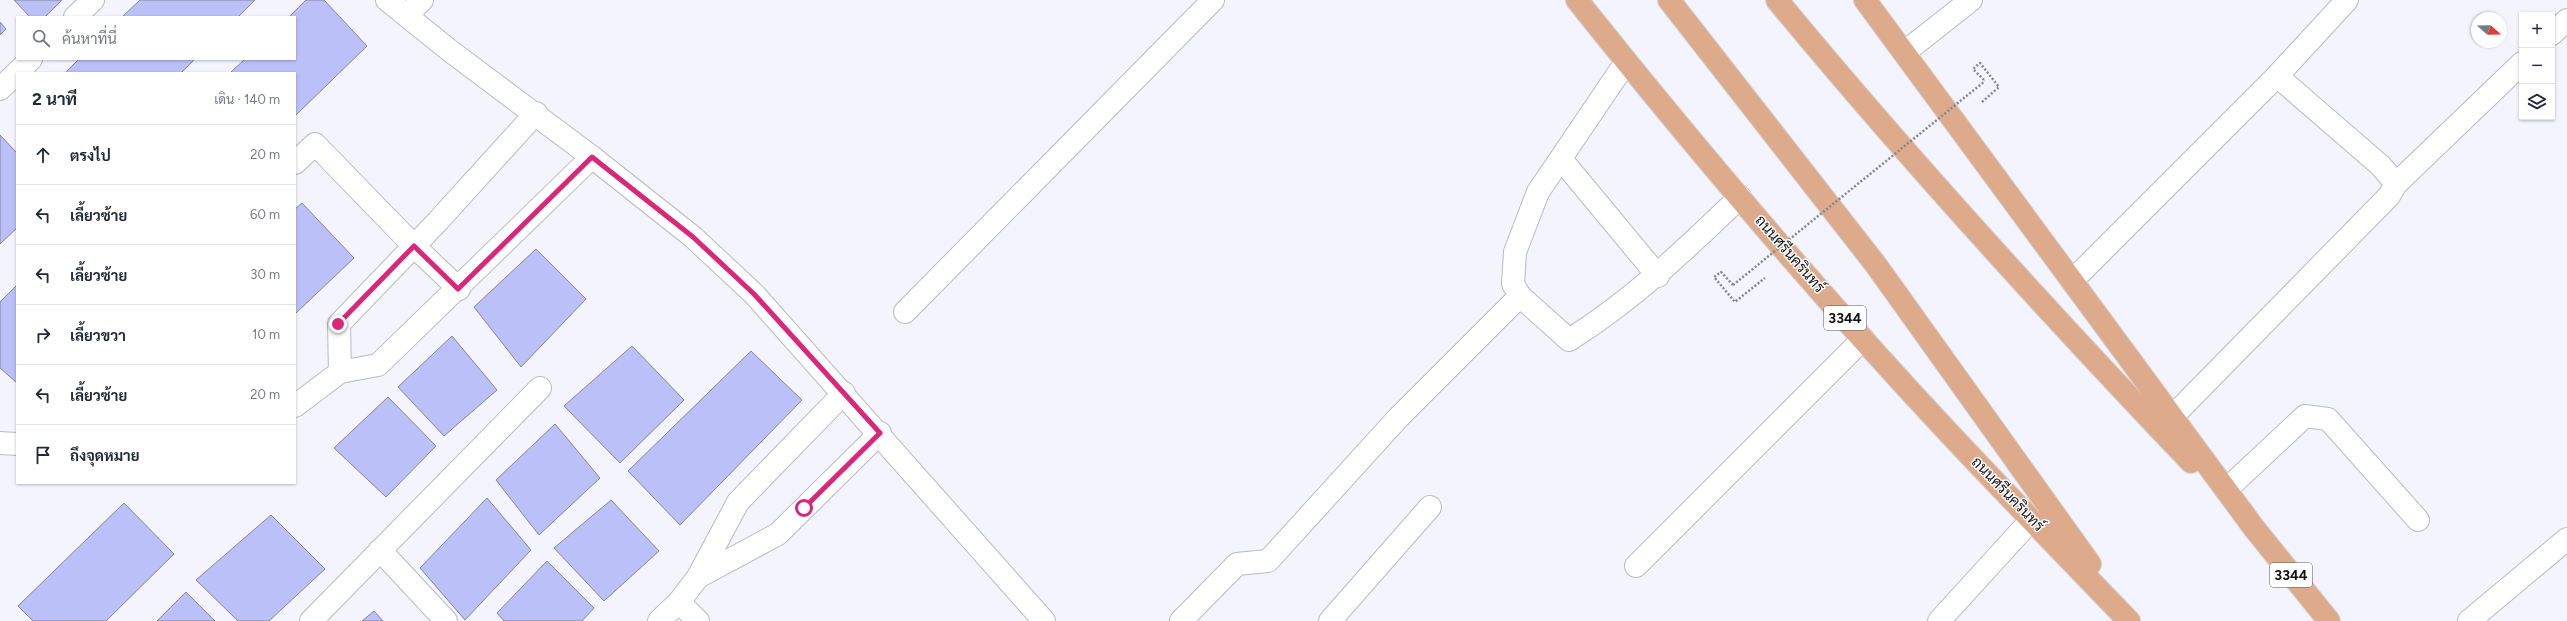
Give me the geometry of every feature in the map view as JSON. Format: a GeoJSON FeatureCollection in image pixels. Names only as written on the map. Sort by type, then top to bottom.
{"type":"FeatureCollection","features":[{"type":"Feature","properties":{"kind":"main road","name":"ถนนศรีนครินทร์"},"geometry":{"type":"LineString","coordinates":[[1577,0],[1626,62],[1740,197],[1864,339],[2129,621]]}},
{"type":"Feature","properties":{"kind":"main road","name":"ถนนศรีนครินทร์"},"geometry":{"type":"LineString","coordinates":[[1669,0],[1876,265],[1976,402],[2129,621]]}},
{"type":"Feature","properties":{"kind":"main road","name":"3344"},"geometry":{"type":"LineString","coordinates":[[1777,0],[1860,101],[1952,206],[2254,528]]}},
{"type":"Feature","properties":{"kind":"main road","name":"3344"},"geometry":{"type":"LineString","coordinates":[[1866,0],[2254,528],[2328,621]]}},
{"type":"Feature","properties":{"kind":"street"},"geometry":{"type":"LineString","coordinates":[[76,16],[93,0]]}},
{"type":"Feature","properties":{"kind":"street"},"geometry":{"type":"LineString","coordinates":[[387,0],[415,7],[449,50],[536,113],[693,237],[748,288],[880,433],[1044,621]]}},
{"type":"Feature","properties":{"kind":"street"},"geometry":{"type":"LineString","coordinates":[[905,312],[1213,0]]}},
{"type":"Feature","properties":{"kind":"street"},"geometry":{"type":"LineString","coordinates":[[1905,52],[1970,0]]}},
{"type":"Feature","properties":{"kind":"street"},"geometry":{"type":"LineString","coordinates":[[2072,281],[2277,76],[2347,0]]}},
{"type":"Feature","properties":{"kind":"street"},"geometry":{"type":"LineString","coordinates":[[2555,31],[2567,20]]}},
{"type":"Feature","properties":{"kind":"street"},"geometry":{"type":"LineString","coordinates":[[18,72],[31,60]]}},
{"type":"Feature","properties":{"kind":"street"},"geometry":{"type":"LineString","coordinates":[[1626,62],[1538,192],[1515,252],[1513,284],[1520,296],[1569,340],[1597,323],[1658,276],[1740,197]]}},
{"type":"Feature","properties":{"kind":"street"},"geometry":{"type":"LineString","coordinates":[[2172,417],[2389,196],[2396,184],[2519,66]]}},
{"type":"Feature","properties":{"kind":"street"},"geometry":{"type":"LineString","coordinates":[[0,89],[16,74]]}},
{"type":"Feature","properties":{"kind":"street"},"geometry":{"type":"LineString","coordinates":[[2277,76],[2381,166],[2396,184]]}},
{"type":"Feature","properties":{"kind":"street"},"geometry":{"type":"LineString","coordinates":[[340,372],[338,324],[414,246],[536,113]]}},
{"type":"Feature","properties":{"kind":"street"},"geometry":{"type":"LineString","coordinates":[[296,162],[315,144],[458,289]]}},
{"type":"Feature","properties":{"kind":"street"},"geometry":{"type":"LineString","coordinates":[[296,405],[340,372],[378,365],[458,289],[592,157]]}},
{"type":"Feature","properties":{"kind":"street"},"geometry":{"type":"LineString","coordinates":[[1561,159],[1658,276]]}},
{"type":"Feature","properties":{"kind":"street"},"geometry":{"type":"LineString","coordinates":[[1181,621],[1237,564],[1268,561],[1398,418],[1520,296]]}},
{"type":"Feature","properties":{"kind":"street"},"geometry":{"type":"LineString","coordinates":[[1636,566],[1864,339]]}},
{"type":"Feature","properties":{"kind":"street"},"geometry":{"type":"LineString","coordinates":[[311,621],[540,388]]}},
{"type":"Feature","properties":{"kind":"street"},"geometry":{"type":"LineString","coordinates":[[659,621],[679,602],[698,577],[738,502],[844,393]]}},
{"type":"Feature","properties":{"kind":"street"},"geometry":{"type":"LineString","coordinates":[[2226,490],[2305,416],[2328,419],[2418,520]]}},
{"type":"Feature","properties":{"kind":"street"},"geometry":{"type":"LineString","coordinates":[[698,577],[778,534],[880,433]]}},
{"type":"Feature","properties":{"kind":"street"},"geometry":{"type":"LineString","coordinates":[[0,443],[16,444]]}},
{"type":"Feature","properties":{"kind":"street"},"geometry":{"type":"LineString","coordinates":[[1330,621],[1430,507]]}},
{"type":"Feature","properties":{"kind":"street"},"geometry":{"type":"LineString","coordinates":[[1939,621],[2032,519]]}},
{"type":"Feature","properties":{"kind":"street"},"geometry":{"type":"LineString","coordinates":[[2469,621],[2567,538]]}},
{"type":"Feature","properties":{"kind":"street"},"geometry":{"type":"LineString","coordinates":[[380,550],[446,621]]}},
{"type":"Feature","properties":{"kind":"street"},"geometry":{"type":"LineString","coordinates":[[679,602],[698,621]]}},
{"type":"Feature","properties":{"kind":"path"},"geometry":{"type":"LineString","coordinates":[[1735,302],[1714,277],[1721,272],[1733,286],[1985,82],[1973,69],[1980,63],[1999,87]]}},
{"type":"Feature","properties":{"kind":"building"},"geometry":{"type":"Polygon","coordinates":[[[14,0],[62,0],[46,16],[29,16],[14,0]]]}},
{"type":"Feature","properties":{"kind":"building"},"geometry":{"type":"Polygon","coordinates":[[[140,0],[255,0],[239,16],[123,16],[140,0]]]}},
{"type":"Feature","properties":{"kind":"building"},"geometry":{"type":"Polygon","coordinates":[[[306,0],[324,0],[367,46],[296,115],[296,72],[231,72],[244,60],[296,60],[296,16],[290,16],[306,0]]]}},
{"type":"Feature","properties":{"kind":"building"},"geometry":{"type":"Polygon","coordinates":[[[0,22],[6,29],[0,35],[0,22]]]}},
{"type":"Feature","properties":{"kind":"building"},"geometry":{"type":"Polygon","coordinates":[[[78,60],[194,60],[182,72],[66,72],[78,60]]]}},
{"type":"Feature","properties":{"kind":"building"},"geometry":{"type":"Polygon","coordinates":[[[0,135],[16,152],[16,229],[0,244],[0,135]]]}},
{"type":"Feature","properties":{"kind":"building"},"geometry":{"type":"Polygon","coordinates":[[[302,203],[354,258],[296,313],[296,208],[302,203]]]}},
{"type":"Feature","properties":{"kind":"building"},"geometry":{"type":"Polygon","coordinates":[[[536,249],[586,299],[521,367],[474,307],[536,249]]]}},
{"type":"Feature","properties":{"kind":"building"},"geometry":{"type":"Polygon","coordinates":[[[16,286],[16,382],[0,368],[0,302],[16,286]]]}},
{"type":"Feature","properties":{"kind":"building"},"geometry":{"type":"Polygon","coordinates":[[[452,336],[497,390],[444,436],[398,387],[452,336]]]}},
{"type":"Feature","properties":{"kind":"building"},"geometry":{"type":"Polygon","coordinates":[[[632,346],[684,400],[620,463],[564,406],[632,346]]]}},
{"type":"Feature","properties":{"kind":"building"},"geometry":{"type":"Polygon","coordinates":[[[751,351],[802,400],[680,525],[628,471],[751,351]]]}},
{"type":"Feature","properties":{"kind":"building"},"geometry":{"type":"Polygon","coordinates":[[[388,397],[436,446],[386,497],[334,448],[388,397]]]}},
{"type":"Feature","properties":{"kind":"building"},"geometry":{"type":"Polygon","coordinates":[[[555,424],[600,478],[539,535],[496,480],[555,424]]]}},
{"type":"Feature","properties":{"kind":"building"},"geometry":{"type":"Polygon","coordinates":[[[487,498],[531,550],[465,620],[420,568],[487,498]]]}},
{"type":"Feature","properties":{"kind":"building"},"geometry":{"type":"Polygon","coordinates":[[[611,500],[659,551],[604,601],[554,548],[611,500]]]}},
{"type":"Feature","properties":{"kind":"building"},"geometry":{"type":"Polygon","coordinates":[[[124,503],[174,554],[106,621],[33,621],[18,606],[124,503]]]}},
{"type":"Feature","properties":{"kind":"building"},"geometry":{"type":"Polygon","coordinates":[[[271,515],[325,569],[269,621],[238,621],[196,580],[271,515]]]}},
{"type":"Feature","properties":{"kind":"building"},"geometry":{"type":"Polygon","coordinates":[[[547,561],[594,608],[582,621],[504,621],[497,613],[547,561]]]}},
{"type":"Feature","properties":{"kind":"building"},"geometry":{"type":"Polygon","coordinates":[[[186,592],[215,621],[157,621],[186,592]]]}},
{"type":"Feature","properties":{"kind":"building"},"geometry":{"type":"Polygon","coordinates":[[[374,611],[383,621],[362,621],[374,611]]]}},
{"type":"Feature","properties":{"kind":"route"},"geometry":{"type":"LineString","coordinates":[[338,324],[414,246],[458,289],[592,157],[693,237],[754,294],[880,433],[804,508]]}}]}
